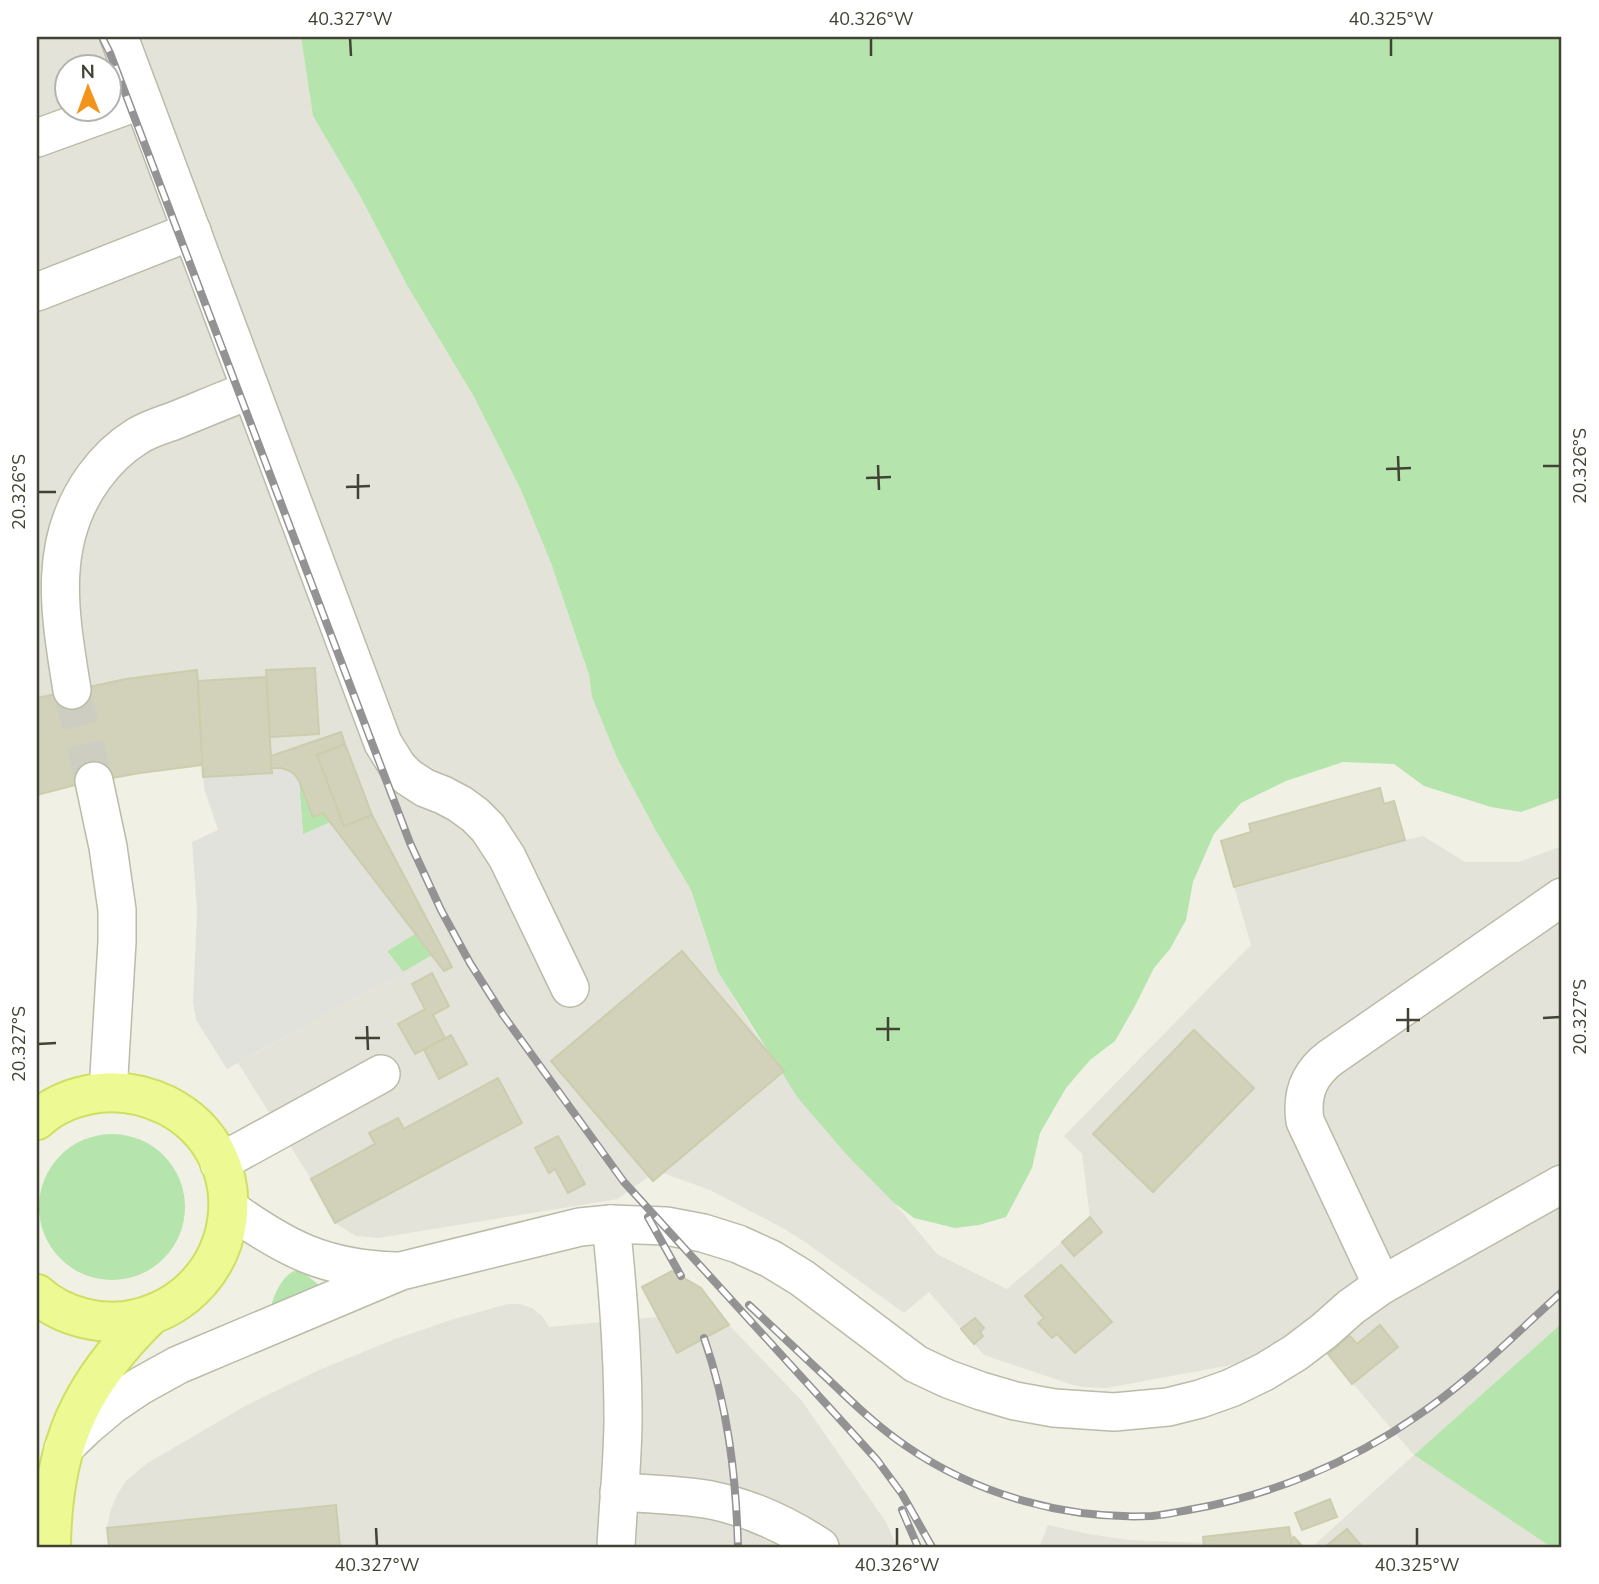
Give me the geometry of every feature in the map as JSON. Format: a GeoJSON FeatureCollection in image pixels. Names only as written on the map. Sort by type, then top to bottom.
{"type":"FeatureCollection","features":[{"type":"Feature","properties":{"kind":"main road"},"geometry":{"type":"LineString","coordinates":[[37,1120],[63,1102],[85,1095],[131,1093],[154,1099],[193,1124],[209,1142],[227,1185],[229,1208],[226,1231],[207,1274],[191,1292],[173,1306],[129,1321],[105,1322],[82,1318],[60,1309],[37,1294]]}},
{"type":"Feature","properties":{"kind":"main road"},"geometry":{"type":"LineString","coordinates":[[51,1547],[55,1481],[75,1418],[107,1363],[151,1315]]}},
{"type":"Feature","properties":{"kind":"lane"},"geometry":{"type":"LineString","coordinates":[[118,37],[383,743],[408,778],[460,804],[488,828],[507,858],[570,988]]}},
{"type":"Feature","properties":{"kind":"lane"},"geometry":{"type":"LineString","coordinates":[[37,138],[142,100]]}},
{"type":"Feature","properties":{"kind":"lane"},"geometry":{"type":"LineString","coordinates":[[37,292],[192,231]]}},
{"type":"Feature","properties":{"kind":"lane"},"geometry":{"type":"LineString","coordinates":[[72,690],[65,649],[61,558],[73,510],[85,488],[100,468],[138,436],[251,390]]}},
{"type":"Feature","properties":{"kind":"lane"},"geometry":{"type":"LineString","coordinates":[[94,781],[108,847],[117,910],[108,1092]]}},
{"type":"Feature","properties":{"kind":"lane"},"geometry":{"type":"LineString","coordinates":[[1382,1285],[1305,1121],[1303,1110],[1307,1086],[1312,1075],[1330,1058],[1562,897]]}},
{"type":"Feature","properties":{"kind":"lane"},"geometry":{"type":"LineString","coordinates":[[219,1163],[381,1074]]}},
{"type":"Feature","properties":{"kind":"lane"},"geometry":{"type":"LineString","coordinates":[[63,1449],[112,1405],[178,1365],[401,1271],[580,1227],[611,1224],[673,1227],[738,1244],[771,1259],[802,1278],[916,1364],[981,1391],[1015,1401],[1094,1412],[1168,1407],[1231,1388],[1264,1372],[1295,1353],[1382,1285],[1562,1184]]}},
{"type":"Feature","properties":{"kind":"lane"},"geometry":{"type":"LineString","coordinates":[[229,1208],[280,1243],[324,1261],[362,1269],[401,1271]]}},
{"type":"Feature","properties":{"kind":"lane"},"geometry":{"type":"LineString","coordinates":[[611,1224],[622,1340],[623,1420],[616,1547]]}},
{"type":"Feature","properties":{"kind":"lane"},"geometry":{"type":"LineString","coordinates":[[619,1492],[709,1500],[743,1509],[775,1521],[820,1547]]}},
{"type":"Feature","properties":{"kind":"lane"},"geometry":{"type":"LineString","coordinates":[[37,1506],[51,1547]]}},
{"type":"Feature","properties":{"kind":"shaded area"},"geometry":{"type":"Polygon","coordinates":[[[37,37],[301,37],[313,116],[359,194],[408,287],[474,397],[520,488],[551,563],[589,675],[592,697],[617,758],[691,890],[718,972],[754,1031],[784,1071],[937,1254],[1007,1289],[1090,1218],[1082,1154],[1064,1136],[1251,945],[1221,841],[1251,832],[1249,824],[1380,788],[1384,804],[1394,801],[1405,840],[1423,836],[1465,862],[1519,862],[1562,846],[1562,1323],[1414,1455],[1305,1328],[1248,1360],[1226,1366],[1106,1388],[1073,1385],[984,1355],[929,1292],[904,1313],[781,1227],[710,1190],[663,1173],[653,1181],[648,1177],[618,1199],[378,1238],[356,1236],[335,1223],[311,1179],[238,1063],[431,954],[323,813],[313,817],[299,781],[272,768],[202,765],[79,784],[37,795],[37,37]]]}},
{"type":"Feature","properties":{"kind":"shaded area"},"geometry":{"type":"Polygon","coordinates":[[[281,768],[290,771],[299,781],[303,834],[331,822],[416,933],[387,951],[403,972],[227,1069],[196,1020],[193,1002],[197,912],[192,842],[218,830],[203,777],[281,768]]]}},
{"type":"Feature","properties":{"kind":"shaded area"},"geometry":{"type":"Polygon","coordinates":[[[672,1271],[701,1288],[729,1325],[802,1401],[886,1522],[897,1547],[109,1547],[107,1528],[111,1509],[126,1481],[146,1464],[247,1405],[319,1370],[395,1339],[508,1304],[532,1308],[542,1316],[549,1327],[657,1317],[642,1287],[672,1271]]]}},
{"type":"Feature","properties":{"kind":"shaded area"},"geometry":{"type":"Polygon","coordinates":[[[1414,1455],[1551,1547],[1312,1547],[1414,1455]]]}},
{"type":"Feature","properties":{"kind":"shaded area"},"geometry":{"type":"Polygon","coordinates":[[[1048,1525],[1129,1540],[1203,1543],[1203,1537],[1289,1527],[1303,1547],[1039,1547],[1048,1525]]]}},
{"type":"Feature","properties":{"kind":"green space"},"geometry":{"type":"Polygon","coordinates":[[[301,37],[1562,37],[1562,797],[1521,812],[1491,807],[1424,786],[1394,764],[1343,762],[1286,781],[1241,803],[1214,834],[1193,882],[1186,920],[1170,949],[1154,968],[1115,1041],[1090,1060],[1066,1088],[1040,1133],[1032,1168],[1006,1217],[979,1225],[955,1228],[914,1218],[893,1202],[846,1154],[798,1098],[718,972],[691,890],[617,758],[592,697],[589,675],[551,563],[520,488],[474,397],[408,287],[359,194],[313,116],[301,37]]]}},
{"type":"Feature","properties":{"kind":"green space"},"geometry":{"type":"Polygon","coordinates":[[[299,781],[313,816],[323,813],[331,822],[303,835],[299,781]]]}},
{"type":"Feature","properties":{"kind":"green space"},"geometry":{"type":"Polygon","coordinates":[[[416,933],[432,955],[403,972],[387,951],[416,933]]]}},
{"type":"Feature","properties":{"kind":"green space"},"geometry":{"type":"Polygon","coordinates":[[[112,1134],[140,1140],[164,1155],[179,1179],[185,1207],[179,1235],[164,1259],[140,1274],[112,1280],[84,1274],[60,1259],[45,1235],[39,1207],[45,1179],[60,1155],[84,1140],[112,1134]]]}},
{"type":"Feature","properties":{"kind":"green space"},"geometry":{"type":"Polygon","coordinates":[[[294,1271],[303,1272],[320,1286],[271,1308],[279,1287],[294,1271]]]}},
{"type":"Feature","properties":{"kind":"green space"},"geometry":{"type":"Polygon","coordinates":[[[1562,1323],[1562,1547],[1551,1547],[1414,1455],[1562,1323]]]}},
{"type":"Feature","properties":{"kind":"building"},"geometry":{"type":"Polygon","coordinates":[[[315,668],[319,734],[270,737],[266,670],[315,668]]]}},
{"type":"Feature","properties":{"kind":"building"},"geometry":{"type":"Polygon","coordinates":[[[197,670],[203,765],[79,784],[37,795],[37,698],[126,679],[197,670]]]}},
{"type":"Feature","properties":{"kind":"building"},"geometry":{"type":"Polygon","coordinates":[[[266,677],[272,773],[203,777],[198,681],[266,677]]]}},
{"type":"Feature","properties":{"kind":"building"},"geometry":{"type":"Polygon","coordinates":[[[341,732],[345,744],[317,755],[344,826],[372,815],[452,967],[444,971],[323,813],[313,817],[295,775],[281,768],[271,768],[271,756],[341,732]]]}},
{"type":"Feature","properties":{"kind":"building"},"geometry":{"type":"Polygon","coordinates":[[[345,744],[372,815],[344,826],[317,755],[345,744]]]}},
{"type":"Feature","properties":{"kind":"building"},"geometry":{"type":"Polygon","coordinates":[[[1380,788],[1384,804],[1394,801],[1405,840],[1234,887],[1221,841],[1251,832],[1249,824],[1380,788]]]}},
{"type":"Feature","properties":{"kind":"building"},"geometry":{"type":"Polygon","coordinates":[[[682,951],[784,1071],[653,1181],[551,1061],[682,951]]]}},
{"type":"Feature","properties":{"kind":"building"},"geometry":{"type":"Polygon","coordinates":[[[432,973],[449,1006],[433,1015],[445,1038],[415,1054],[398,1024],[425,1009],[412,984],[432,973]]]}},
{"type":"Feature","properties":{"kind":"building"},"geometry":{"type":"Polygon","coordinates":[[[1194,1030],[1254,1088],[1153,1192],[1093,1134],[1194,1030]]]}},
{"type":"Feature","properties":{"kind":"building"},"geometry":{"type":"Polygon","coordinates":[[[451,1035],[467,1064],[439,1079],[424,1050],[451,1035]]]}},
{"type":"Feature","properties":{"kind":"building"},"geometry":{"type":"Polygon","coordinates":[[[498,1078],[522,1123],[335,1223],[311,1179],[375,1144],[369,1133],[398,1118],[404,1129],[498,1078]]]}},
{"type":"Feature","properties":{"kind":"building"},"geometry":{"type":"Polygon","coordinates":[[[558,1136],[585,1184],[568,1193],[555,1169],[549,1173],[535,1148],[558,1136]]]}},
{"type":"Feature","properties":{"kind":"building"},"geometry":{"type":"Polygon","coordinates":[[[1090,1217],[1102,1232],[1074,1256],[1062,1242],[1090,1217]]]}},
{"type":"Feature","properties":{"kind":"building"},"geometry":{"type":"Polygon","coordinates":[[[1061,1265],[1112,1322],[1075,1353],[1057,1334],[1052,1338],[1038,1323],[1044,1318],[1025,1296],[1061,1265]]]}},
{"type":"Feature","properties":{"kind":"building"},"geometry":{"type":"Polygon","coordinates":[[[672,1271],[701,1288],[729,1325],[677,1353],[642,1287],[672,1271]]]}},
{"type":"Feature","properties":{"kind":"building"},"geometry":{"type":"Polygon","coordinates":[[[975,1318],[984,1328],[980,1332],[983,1336],[974,1344],[961,1329],[975,1318]]]}},
{"type":"Feature","properties":{"kind":"building"},"geometry":{"type":"Polygon","coordinates":[[[1380,1325],[1398,1347],[1352,1384],[1328,1354],[1350,1336],[1357,1344],[1380,1325]]]}},
{"type":"Feature","properties":{"kind":"building"},"geometry":{"type":"Polygon","coordinates":[[[1330,1499],[1337,1517],[1302,1530],[1295,1513],[1330,1499]]]}},
{"type":"Feature","properties":{"kind":"building"},"geometry":{"type":"Polygon","coordinates":[[[336,1505],[340,1547],[109,1547],[107,1528],[336,1505]]]}},
{"type":"Feature","properties":{"kind":"building"},"geometry":{"type":"Polygon","coordinates":[[[1289,1527],[1292,1547],[1204,1547],[1203,1537],[1289,1527]]]}},
{"type":"Feature","properties":{"kind":"building"},"geometry":{"type":"Polygon","coordinates":[[[1347,1529],[1360,1544],[1356,1547],[1325,1547],[1347,1529]]]}},
{"type":"Feature","properties":{"kind":"building"},"geometry":{"type":"Polygon","coordinates":[[[1294,1537],[1303,1547],[1292,1547],[1291,1541],[1294,1537]]]}},
{"type":"Feature","properties":{"kind":"tunnel"},"geometry":{"type":"LineString","coordinates":[[72,690],[94,781]]}},
{"type":"Feature","properties":{"kind":"railway"},"geometry":{"type":"LineString","coordinates":[[102,37],[410,843],[441,910],[470,963],[503,1015],[624,1182],[877,1460],[902,1494],[932,1547]]}},
{"type":"Feature","properties":{"kind":"railway"},"geometry":{"type":"LineString","coordinates":[[648,1217],[681,1276]]}},
{"type":"Feature","properties":{"kind":"railway"},"geometry":{"type":"LineString","coordinates":[[749,1305],[876,1423],[933,1463],[993,1491],[1056,1509],[1088,1514],[1152,1516],[1249,1496],[1308,1475],[1364,1449],[1455,1388],[1562,1292]]}},
{"type":"Feature","properties":{"kind":"railway"},"geometry":{"type":"LineString","coordinates":[[704,1338],[725,1415],[735,1494],[738,1547]]}},
{"type":"Feature","properties":{"kind":"railway"},"geometry":{"type":"LineString","coordinates":[[902,1510],[918,1547]]}}]}
